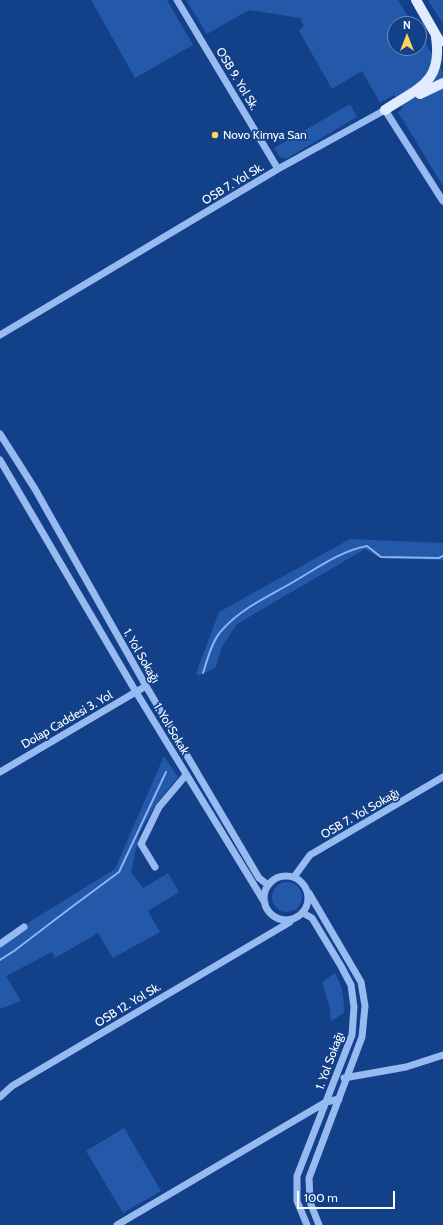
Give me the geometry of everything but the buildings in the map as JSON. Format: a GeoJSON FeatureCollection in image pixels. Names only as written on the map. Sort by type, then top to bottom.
{"type":"FeatureCollection","features":[{"type":"Feature","properties":{"kind":"main road"},"geometry":{"type":"LineString","coordinates":[[416,0],[443,47]]}},
{"type":"Feature","properties":{"kind":"main road"},"geometry":{"type":"LineString","coordinates":[[385,110],[424,85],[435,74],[438,69],[440,57],[436,37]]}},
{"type":"Feature","properties":{"kind":"main road"},"geometry":{"type":"LineString","coordinates":[[385,110],[443,84]]}},
{"type":"Feature","properties":{"kind":"street","name":"OSB 9. Yol Sk."},"geometry":{"type":"LineString","coordinates":[[178,0],[278,169]]}},
{"type":"Feature","properties":{"kind":"street","name":"OSB 7. Yol Sk."},"geometry":{"type":"LineString","coordinates":[[0,334],[278,169],[385,110]]}},
{"type":"Feature","properties":{"kind":"street"},"geometry":{"type":"LineString","coordinates":[[385,110],[443,201]]}},
{"type":"Feature","properties":{"kind":"street","name":"1. Yol Sokağı"},"geometry":{"type":"LineString","coordinates":[[0,434],[35,489],[146,686],[259,878],[268,885]]}},
{"type":"Feature","properties":{"kind":"street","name":"1. Yol Sokak"},"geometry":{"type":"LineString","coordinates":[[0,460],[136,692],[265,904]]}},
{"type":"Feature","properties":{"kind":"street","name":"Dolap Caddesi 3. Yol"},"geometry":{"type":"LineString","coordinates":[[0,772],[146,686]]}},
{"type":"Feature","properties":{"kind":"street"},"geometry":{"type":"LineString","coordinates":[[155,868],[141,844],[159,807],[186,775]]}},
{"type":"Feature","properties":{"kind":"street","name":"OSB 7. Yol Sokağı"},"geometry":{"type":"LineString","coordinates":[[294,877],[310,855],[443,778]]}},
{"type":"Feature","properties":{"kind":"street"},"geometry":{"type":"LineString","coordinates":[[309,893],[309,901],[303,913],[291,920],[276,917],[271,914],[265,904],[265,891],[268,885],[280,876],[294,877],[306,886],[361,982],[365,1006],[362,1037],[309,1178],[310,1202],[319,1225]]}},
{"type":"Feature","properties":{"kind":"street","name":"1. Yol Sokağı"},"geometry":{"type":"LineString","coordinates":[[303,913],[312,918],[323,933],[351,985],[354,1007],[352,1035],[297,1176],[297,1201],[307,1225]]}},
{"type":"Feature","properties":{"kind":"street"},"geometry":{"type":"LineString","coordinates":[[268,935],[276,917]]}},
{"type":"Feature","properties":{"kind":"street","name":"OSB 12. Yol Sk."},"geometry":{"type":"LineString","coordinates":[[0,1097],[12,1086],[290,922],[291,920]]}},
{"type":"Feature","properties":{"kind":"street"},"geometry":{"type":"LineString","coordinates":[[0,944],[24,927]]}},
{"type":"Feature","properties":{"kind":"street"},"geometry":{"type":"LineString","coordinates":[[336,1078],[406,1067],[443,1055]]}},
{"type":"Feature","properties":{"kind":"street"},"geometry":{"type":"LineString","coordinates":[[0,1092],[12,1086]]}},
{"type":"Feature","properties":{"kind":"street"},"geometry":{"type":"LineString","coordinates":[[117,1225],[326,1102],[339,1099]]}},
{"type":"Feature","properties":{"kind":"shaded area"},"geometry":{"type":"Polygon","coordinates":[[[91,0],[167,0],[193,45],[135,78],[91,0]]]}},
{"type":"Feature","properties":{"kind":"shaded area"},"geometry":{"type":"Polygon","coordinates":[[[186,0],[398,0],[408,16],[387,16],[387,56],[427,56],[427,46],[443,72],[443,186],[398,112],[403,108],[394,95],[380,103],[362,71],[332,89],[299,31],[304,26],[300,18],[249,10],[207,34],[186,0]]]}},
{"type":"Feature","properties":{"kind":"shaded area"},"geometry":{"type":"Polygon","coordinates":[[[428,0],[443,0],[443,24],[428,0]]]}},
{"type":"Feature","properties":{"kind":"shaded area"},"geometry":{"type":"Polygon","coordinates":[[[350,104],[357,117],[286,159],[280,157],[274,148],[350,104]]]}},
{"type":"Feature","properties":{"kind":"shaded area"},"geometry":{"type":"Polygon","coordinates":[[[350,539],[443,543],[443,560],[380,558],[365,549],[237,624],[222,647],[215,668],[198,676],[196,673],[219,612],[350,539]]]}},
{"type":"Feature","properties":{"kind":"shaded area"},"geometry":{"type":"Polygon","coordinates":[[[164,756],[178,777],[156,804],[139,834],[131,872],[143,888],[168,873],[179,892],[148,911],[160,932],[113,958],[98,933],[55,958],[52,952],[6,976],[21,1001],[0,1009],[0,940],[115,869],[164,756]]]}},
{"type":"Feature","properties":{"kind":"shaded area"},"geometry":{"type":"Polygon","coordinates":[[[287,882],[298,886],[302,897],[298,908],[287,912],[276,908],[272,897],[276,886],[287,882]]]}},
{"type":"Feature","properties":{"kind":"shaded area"},"geometry":{"type":"Polygon","coordinates":[[[335,973],[340,983],[344,1003],[344,1013],[331,1021],[330,1008],[322,982],[335,973]]]}},
{"type":"Feature","properties":{"kind":"shaded area"},"geometry":{"type":"Polygon","coordinates":[[[124,1128],[161,1191],[123,1213],[86,1151],[124,1128]]]}},
{"type":"Feature","properties":{"kind":"waterway"},"geometry":{"type":"LineString","coordinates":[[203,673],[216,638],[230,622],[254,604],[346,552],[367,546],[381,557],[439,558],[443,556]]}},
{"type":"Feature","properties":{"kind":"waterway"},"geometry":{"type":"LineString","coordinates":[[0,960],[119,872],[166,772]]}},
{"type":"Feature","properties":{"kind":"place","name":"Novo Kimya San"},"geometry":{"type":"Point","coordinates":[215,135]}}]}
